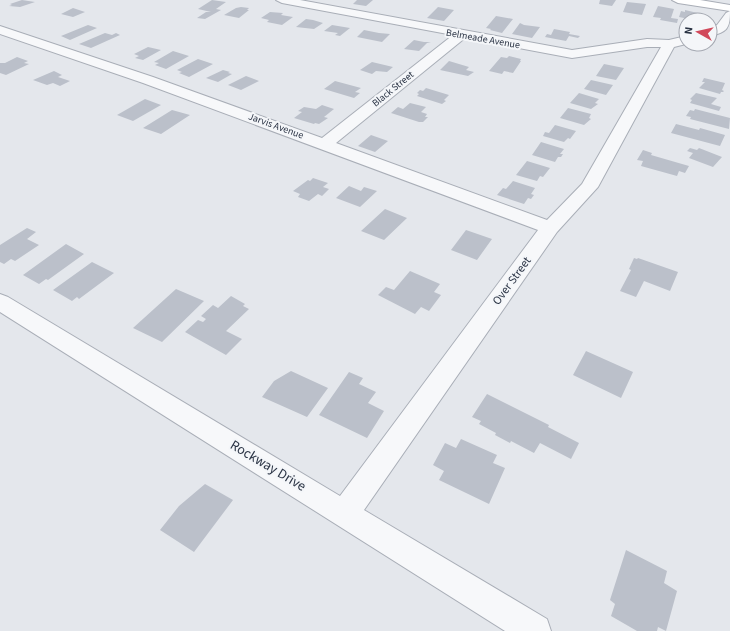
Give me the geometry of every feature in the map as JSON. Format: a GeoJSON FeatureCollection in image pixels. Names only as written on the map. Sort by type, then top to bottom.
{"type":"FeatureCollection","features":[{"type":"Feature","properties":{"kind":"main road"},"geometry":{"type":"LineString","coordinates":[[678,0],[730,8]]}},
{"type":"Feature","properties":{"kind":"street","name":"Belmeade Avenue"},"geometry":{"type":"LineString","coordinates":[[282,0],[461,35],[572,54],[647,43],[678,42]]}},
{"type":"Feature","properties":{"kind":"street"},"geometry":{"type":"LineString","coordinates":[[718,29],[721,28],[730,15]]}},
{"type":"Feature","properties":{"kind":"street","name":"Jarvis Avenue"},"geometry":{"type":"LineString","coordinates":[[0,30],[148,80],[550,228]]}},
{"type":"Feature","properties":{"kind":"street","name":"Black Street"},"geometry":{"type":"LineString","coordinates":[[325,144],[461,35]]}},
{"type":"Feature","properties":{"kind":"street","name":"Over Street"},"geometry":{"type":"LineString","coordinates":[[345,513],[550,228],[589,187],[678,42]]}},
{"type":"Feature","properties":{"kind":"street","name":"Rockway Drive"},"geometry":{"type":"LineString","coordinates":[[0,302],[535,631]]}},
{"type":"Feature","properties":{"kind":"building"},"geometry":{"type":"Polygon","coordinates":[[[22,0],[35,2],[20,7],[9,6],[12,5],[10,4],[22,0]]]}},
{"type":"Feature","properties":{"kind":"building"},"geometry":{"type":"Polygon","coordinates":[[[212,0],[226,2],[216,9],[221,10],[205,19],[197,18],[206,12],[211,12],[198,9],[212,0]]]}},
{"type":"Feature","properties":{"kind":"building"},"geometry":{"type":"Polygon","coordinates":[[[357,0],[373,0],[366,6],[353,4],[357,0]]]}},
{"type":"Feature","properties":{"kind":"building"},"geometry":{"type":"Polygon","coordinates":[[[600,0],[616,0],[612,6],[599,4],[600,0]]]}},
{"type":"Feature","properties":{"kind":"building"},"geometry":{"type":"Polygon","coordinates":[[[627,2],[646,4],[642,15],[623,12],[627,2]]]}},
{"type":"Feature","properties":{"kind":"building"},"geometry":{"type":"Polygon","coordinates":[[[658,6],[674,9],[671,18],[678,19],[677,23],[660,20],[661,18],[653,17],[658,6]]]}},
{"type":"Feature","properties":{"kind":"building"},"geometry":{"type":"Polygon","coordinates":[[[438,7],[454,10],[444,21],[427,18],[438,7]]]}},
{"type":"Feature","properties":{"kind":"building"},"geometry":{"type":"Polygon","coordinates":[[[73,8],[85,12],[73,17],[61,14],[73,8]]]}},
{"type":"Feature","properties":{"kind":"building"},"geometry":{"type":"Polygon","coordinates":[[[236,8],[249,8],[247,10],[249,10],[239,18],[224,15],[236,8]]]}},
{"type":"Feature","properties":{"kind":"building"},"geometry":{"type":"Polygon","coordinates":[[[270,12],[283,13],[281,15],[293,17],[282,25],[267,22],[269,20],[261,18],[270,12]]]}},
{"type":"Feature","properties":{"kind":"building"},"geometry":{"type":"Polygon","coordinates":[[[496,16],[513,19],[502,33],[486,28],[496,16]]]}},
{"type":"Feature","properties":{"kind":"building"},"geometry":{"type":"Polygon","coordinates":[[[306,19],[323,23],[314,29],[296,27],[306,19]]]}},
{"type":"Feature","properties":{"kind":"building"},"geometry":{"type":"Polygon","coordinates":[[[520,23],[540,27],[532,38],[512,34],[520,23]]]}},
{"type":"Feature","properties":{"kind":"building"},"geometry":{"type":"Polygon","coordinates":[[[88,25],[97,28],[70,40],[61,36],[88,25]]]}},
{"type":"Feature","properties":{"kind":"building"},"geometry":{"type":"Polygon","coordinates":[[[332,25],[350,28],[340,36],[335,35],[338,33],[324,31],[332,25]]]}},
{"type":"Feature","properties":{"kind":"building"},"geometry":{"type":"Polygon","coordinates":[[[554,29],[570,32],[569,34],[580,36],[578,38],[569,36],[566,41],[545,37],[547,34],[551,35],[554,29]]]}},
{"type":"Feature","properties":{"kind":"building"},"geometry":{"type":"Polygon","coordinates":[[[364,30],[390,34],[382,42],[357,37],[364,30]]]}},
{"type":"Feature","properties":{"kind":"building"},"geometry":{"type":"Polygon","coordinates":[[[105,33],[112,35],[116,33],[120,35],[91,48],[79,44],[105,33]]]}},
{"type":"Feature","properties":{"kind":"building"},"geometry":{"type":"Polygon","coordinates":[[[414,40],[431,42],[427,43],[419,51],[404,49],[414,40]]]}},
{"type":"Feature","properties":{"kind":"building"},"geometry":{"type":"Polygon","coordinates":[[[148,47],[161,50],[143,60],[135,58],[139,56],[134,54],[148,47]]]}},
{"type":"Feature","properties":{"kind":"building"},"geometry":{"type":"Polygon","coordinates":[[[173,51],[189,56],[166,69],[155,65],[159,63],[154,62],[173,51]]]}},
{"type":"Feature","properties":{"kind":"building"},"geometry":{"type":"Polygon","coordinates":[[[509,56],[521,59],[513,73],[504,71],[502,74],[489,71],[501,57],[507,58],[509,56]]]}},
{"type":"Feature","properties":{"kind":"building"},"geometry":{"type":"Polygon","coordinates":[[[17,57],[28,61],[24,63],[29,64],[6,75],[0,73],[0,63],[5,63],[17,57]]]}},
{"type":"Feature","properties":{"kind":"building"},"geometry":{"type":"Polygon","coordinates":[[[198,59],[213,64],[189,77],[179,73],[182,72],[177,70],[198,59]]]}},
{"type":"Feature","properties":{"kind":"building"},"geometry":{"type":"Polygon","coordinates":[[[449,61],[469,67],[466,70],[474,72],[468,76],[440,70],[449,61]]]}},
{"type":"Feature","properties":{"kind":"building"},"geometry":{"type":"Polygon","coordinates":[[[372,62],[393,67],[387,72],[376,71],[372,74],[360,70],[372,62]]]}},
{"type":"Feature","properties":{"kind":"building"},"geometry":{"type":"Polygon","coordinates":[[[604,64],[624,68],[616,80],[596,76],[604,64]]]}},
{"type":"Feature","properties":{"kind":"building"},"geometry":{"type":"Polygon","coordinates":[[[223,70],[232,74],[218,82],[206,78],[223,70]]]}},
{"type":"Feature","properties":{"kind":"building"},"geometry":{"type":"Polygon","coordinates":[[[54,71],[62,75],[58,77],[70,81],[60,86],[53,83],[47,85],[33,80],[54,71]]]}},
{"type":"Feature","properties":{"kind":"building"},"geometry":{"type":"Polygon","coordinates":[[[246,76],[259,81],[241,90],[228,85],[246,76]]]}},
{"type":"Feature","properties":{"kind":"building"},"geometry":{"type":"Polygon","coordinates":[[[704,78],[725,83],[722,90],[724,91],[720,94],[699,88],[705,82],[702,82],[704,78]]]}},
{"type":"Feature","properties":{"kind":"building"},"geometry":{"type":"Polygon","coordinates":[[[591,80],[613,85],[606,95],[584,89],[591,80]]]}},
{"type":"Feature","properties":{"kind":"building"},"geometry":{"type":"Polygon","coordinates":[[[335,81],[361,88],[355,92],[360,93],[354,98],[324,89],[335,81]]]}},
{"type":"Feature","properties":{"kind":"building"},"geometry":{"type":"Polygon","coordinates":[[[426,88],[449,95],[444,100],[446,101],[442,104],[417,96],[419,94],[417,93],[420,90],[423,91],[426,88]]]}},
{"type":"Feature","properties":{"kind":"building"},"geometry":{"type":"Polygon","coordinates":[[[579,93],[599,99],[595,103],[598,104],[591,109],[570,103],[579,93]]]}},
{"type":"Feature","properties":{"kind":"building"},"geometry":{"type":"Polygon","coordinates":[[[696,93],[717,98],[711,104],[721,107],[719,111],[690,103],[692,100],[690,99],[696,93]]]}},
{"type":"Feature","properties":{"kind":"building"},"geometry":{"type":"Polygon","coordinates":[[[145,99],[161,105],[133,121],[117,115],[145,99]]]}},
{"type":"Feature","properties":{"kind":"building"},"geometry":{"type":"Polygon","coordinates":[[[410,103],[426,107],[421,112],[427,114],[425,117],[428,117],[423,122],[391,113],[398,107],[403,109],[410,103]]]}},
{"type":"Feature","properties":{"kind":"building"},"geometry":{"type":"Polygon","coordinates":[[[322,105],[334,109],[324,117],[328,118],[319,124],[294,118],[302,112],[298,111],[304,107],[316,109],[322,105]]]}},
{"type":"Feature","properties":{"kind":"building"},"geometry":{"type":"Polygon","coordinates":[[[568,108],[591,114],[589,118],[591,119],[584,125],[560,118],[568,108]]]}},
{"type":"Feature","properties":{"kind":"building"},"geometry":{"type":"Polygon","coordinates":[[[695,109],[730,118],[729,129],[690,119],[691,117],[686,116],[690,110],[694,111],[695,109]]]}},
{"type":"Feature","properties":{"kind":"building"},"geometry":{"type":"Polygon","coordinates":[[[172,110],[190,115],[161,134],[143,128],[172,110]]]}},
{"type":"Feature","properties":{"kind":"building"},"geometry":{"type":"Polygon","coordinates":[[[676,124],[699,130],[700,128],[725,135],[720,146],[671,133],[676,124]]]}},
{"type":"Feature","properties":{"kind":"building"},"geometry":{"type":"Polygon","coordinates":[[[555,125],[576,131],[570,139],[568,138],[564,142],[543,136],[545,132],[549,133],[555,125]]]}},
{"type":"Feature","properties":{"kind":"building"},"geometry":{"type":"Polygon","coordinates":[[[371,135],[388,141],[375,152],[358,146],[371,135]]]}},
{"type":"Feature","properties":{"kind":"building"},"geometry":{"type":"Polygon","coordinates":[[[541,142],[564,149],[560,154],[563,154],[561,157],[558,157],[555,162],[532,155],[541,142]]]}},
{"type":"Feature","properties":{"kind":"building"},"geometry":{"type":"Polygon","coordinates":[[[690,148],[697,150],[699,148],[722,157],[713,167],[689,158],[693,153],[687,151],[690,148]]]}},
{"type":"Feature","properties":{"kind":"building"},"geometry":{"type":"Polygon","coordinates":[[[643,150],[652,153],[651,155],[689,166],[685,173],[679,171],[677,176],[641,166],[643,161],[637,160],[643,150]]]}},
{"type":"Feature","properties":{"kind":"building"},"geometry":{"type":"Polygon","coordinates":[[[527,161],[550,168],[543,177],[540,176],[537,181],[516,175],[527,161]]]}},
{"type":"Feature","properties":{"kind":"building"},"geometry":{"type":"Polygon","coordinates":[[[313,178],[328,183],[323,187],[329,189],[322,196],[318,194],[309,201],[298,197],[300,194],[293,191],[313,178]]]}},
{"type":"Feature","properties":{"kind":"building"},"geometry":{"type":"Polygon","coordinates":[[[513,181],[535,188],[531,194],[534,195],[531,199],[528,198],[524,204],[497,195],[503,188],[506,189],[513,181]]]}},
{"type":"Feature","properties":{"kind":"building"},"geometry":{"type":"Polygon","coordinates":[[[349,186],[361,191],[364,187],[377,191],[360,207],[336,198],[349,186]]]}},
{"type":"Feature","properties":{"kind":"building"},"geometry":{"type":"Polygon","coordinates":[[[385,209],[407,218],[384,240],[361,231],[385,209]]]}},
{"type":"Feature","properties":{"kind":"building"},"geometry":{"type":"Polygon","coordinates":[[[27,228],[36,232],[27,239],[39,245],[15,261],[11,259],[4,264],[0,262],[0,245],[27,228]]]}},
{"type":"Feature","properties":{"kind":"building"},"geometry":{"type":"Polygon","coordinates":[[[466,230],[492,239],[477,260],[451,250],[466,230]]]}},
{"type":"Feature","properties":{"kind":"building"},"geometry":{"type":"Polygon","coordinates":[[[66,244],[84,254],[48,280],[46,279],[39,284],[23,275],[66,244]]]}},
{"type":"Feature","properties":{"kind":"building"},"geometry":{"type":"Polygon","coordinates":[[[634,258],[638,258],[678,272],[670,291],[644,281],[636,297],[620,291],[631,270],[629,269],[634,258]]]}},
{"type":"Feature","properties":{"kind":"building"},"geometry":{"type":"Polygon","coordinates":[[[92,262],[114,273],[79,299],[77,297],[72,301],[53,290],[92,262]]]}},
{"type":"Feature","properties":{"kind":"building"},"geometry":{"type":"Polygon","coordinates":[[[410,271],[440,284],[434,292],[441,295],[429,311],[421,307],[415,314],[378,295],[386,287],[394,290],[410,271]]]}},
{"type":"Feature","properties":{"kind":"building"},"geometry":{"type":"Polygon","coordinates":[[[176,289],[204,301],[162,342],[133,328],[176,289]]]}},
{"type":"Feature","properties":{"kind":"building"},"geometry":{"type":"Polygon","coordinates":[[[231,296],[245,304],[243,306],[249,309],[226,331],[242,339],[226,355],[185,332],[198,320],[203,322],[206,319],[201,316],[213,305],[218,308],[231,296]]]}},
{"type":"Feature","properties":{"kind":"building"},"geometry":{"type":"Polygon","coordinates":[[[586,351],[633,372],[621,398],[573,375],[586,351]]]}},
{"type":"Feature","properties":{"kind":"building"},"geometry":{"type":"Polygon","coordinates":[[[291,371],[328,388],[307,417],[262,397],[274,381],[291,371]]]}},
{"type":"Feature","properties":{"kind":"building"},"geometry":{"type":"Polygon","coordinates":[[[349,372],[363,378],[359,384],[376,392],[368,403],[384,411],[367,438],[319,415],[349,372]]]}},
{"type":"Feature","properties":{"kind":"building"},"geometry":{"type":"Polygon","coordinates":[[[487,394],[549,425],[548,427],[579,443],[571,459],[540,443],[534,453],[511,441],[510,443],[495,435],[496,433],[479,424],[481,421],[472,417],[487,394]]]}},
{"type":"Feature","properties":{"kind":"building"},"geometry":{"type":"Polygon","coordinates":[[[461,439],[497,455],[493,463],[505,468],[489,504],[439,480],[444,471],[433,465],[445,443],[456,448],[461,439]]]}},
{"type":"Feature","properties":{"kind":"building"},"geometry":{"type":"Polygon","coordinates":[[[205,484],[233,500],[194,552],[160,530],[179,506],[205,484]]]}},
{"type":"Feature","properties":{"kind":"building"},"geometry":{"type":"Polygon","coordinates":[[[626,550],[667,571],[664,583],[677,591],[666,631],[658,627],[657,631],[637,631],[611,616],[615,604],[610,600],[626,550]]]}}]}
